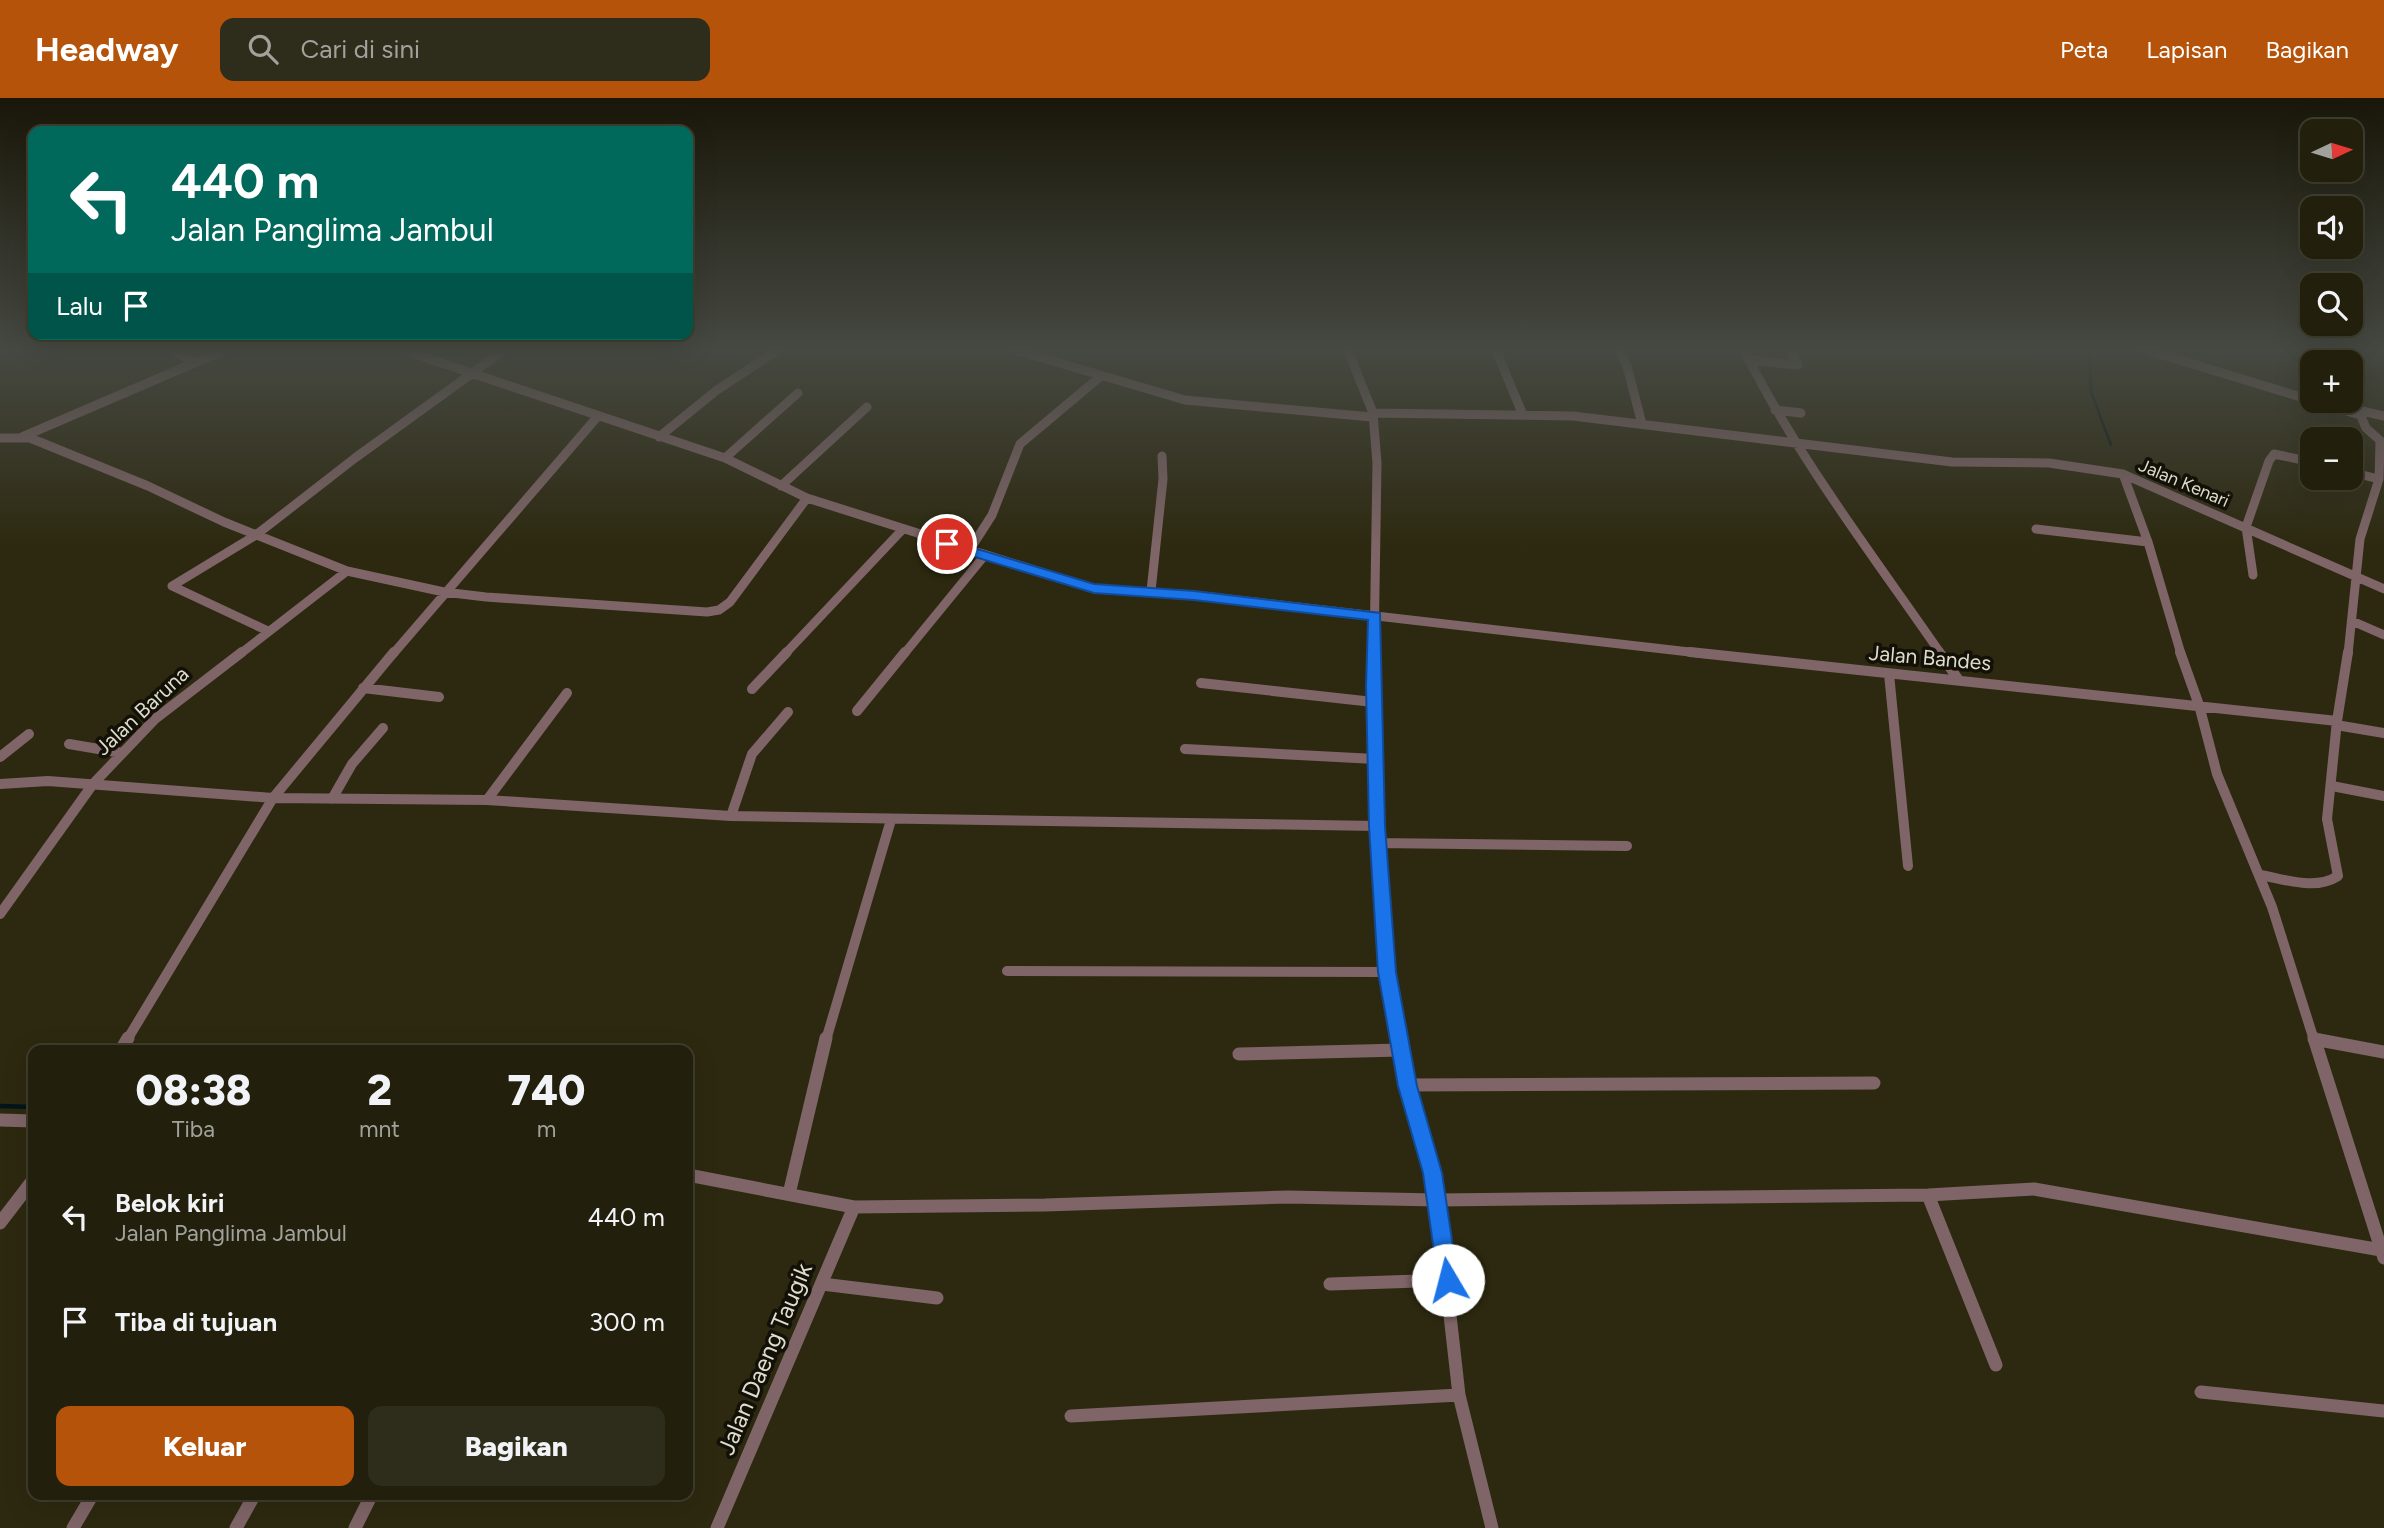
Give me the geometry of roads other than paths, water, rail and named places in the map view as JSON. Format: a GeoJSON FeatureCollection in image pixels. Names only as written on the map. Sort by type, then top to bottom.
{"type":"FeatureCollection","features":[{"type":"Feature","properties":{"kind":"street"},"geometry":{"type":"LineString","coordinates":[[0,438],[22,437],[73,415]]}},
{"type":"Feature","properties":{"kind":"street"},"geometry":{"type":"LineString","coordinates":[[268,631],[173,586],[256,535],[415,415]]}},
{"type":"Feature","properties":{"kind":"street","name":"Jalan Bandes"},"geometry":{"type":"LineString","coordinates":[[594,415],[725,458],[807,498],[1094,589],[1151,591],[1889,674],[2199,705],[2336,723],[2384,733]]}},
{"type":"Feature","properties":{"kind":"street"},"geometry":{"type":"LineString","coordinates":[[659,437],[686,415]]}},
{"type":"Feature","properties":{"kind":"street"},"geometry":{"type":"LineString","coordinates":[[725,458],[774,415]]}},
{"type":"Feature","properties":{"kind":"street"},"geometry":{"type":"LineString","coordinates":[[781,486],[859,415]]}},
{"type":"Feature","properties":{"kind":"street"},"geometry":{"type":"LineString","coordinates":[[969,551],[992,515],[1020,444],[1055,415]]}},
{"type":"Feature","properties":{"kind":"street","name":"Jalan Kenari"},"geometry":{"type":"LineString","coordinates":[[1369,415],[1573,416],[1952,462],[2049,463],[2123,474],[2384,589]]}},
{"type":"Feature","properties":{"kind":"street"},"geometry":{"type":"LineString","coordinates":[[1372,415],[1377,463],[1373,702],[1377,826],[1387,972],[1407,1086],[1433,1173],[1448,1280],[1459,1395],[1492,1528]]}},
{"type":"Feature","properties":{"kind":"street"},"geometry":{"type":"LineString","coordinates":[[1640,415],[1642,424]]}},
{"type":"Feature","properties":{"kind":"street"},"geometry":{"type":"LineString","coordinates":[[1777,415],[1958,679]]}},
{"type":"Feature","properties":{"kind":"street"},"geometry":{"type":"LineString","coordinates":[[2260,875],[2312,883],[2336,878],[2338,873],[2327,819],[2332,786],[2332,753],[2352,621],[2360,539],[2379,479],[2382,443],[2366,429],[2360,415]]}},
{"type":"Feature","properties":{"kind":"street"},"geometry":{"type":"LineString","coordinates":[[124,1045],[274,798],[444,592],[598,416]]}},
{"type":"Feature","properties":{"kind":"street"},"geometry":{"type":"LineString","coordinates":[[22,437],[148,486],[256,535],[347,571],[444,592],[545,603],[707,612],[719,610],[730,602],[807,498]]}},
{"type":"Feature","properties":{"kind":"street"},"geometry":{"type":"LineString","coordinates":[[2253,576],[2246,527],[2256,493],[2274,454],[2300,459]]}},
{"type":"Feature","properties":{"kind":"street"},"geometry":{"type":"LineString","coordinates":[[1151,591],[1163,479],[1162,456]]}},
{"type":"Feature","properties":{"kind":"street"},"geometry":{"type":"LineString","coordinates":[[693,1176],[854,1207],[1436,1195],[1928,1195],[2034,1189],[2383,1254],[2379,1228],[2260,875],[2217,774],[2199,705],[2170,623],[2148,542],[2123,474]]}},
{"type":"Feature","properties":{"kind":"street"},"geometry":{"type":"LineString","coordinates":[[2363,475],[2379,479]]}},
{"type":"Feature","properties":{"kind":"street"},"geometry":{"type":"LineString","coordinates":[[2036,529],[2148,542]]}},
{"type":"Feature","properties":{"kind":"street"},"geometry":{"type":"LineString","coordinates":[[752,689],[902,530]]}},
{"type":"Feature","properties":{"kind":"street"},"geometry":{"type":"LineString","coordinates":[[857,710],[985,555]]}},
{"type":"Feature","properties":{"kind":"street","name":"Jalan Baruna"},"geometry":{"type":"LineString","coordinates":[[0,914],[93,784],[166,709],[347,571]]}},
{"type":"Feature","properties":{"kind":"street"},"geometry":{"type":"LineString","coordinates":[[2352,621],[2384,635]]}},
{"type":"Feature","properties":{"kind":"street"},"geometry":{"type":"LineString","coordinates":[[1889,674],[1908,866]]}},
{"type":"Feature","properties":{"kind":"street"},"geometry":{"type":"LineString","coordinates":[[1201,683],[1373,702]]}},
{"type":"Feature","properties":{"kind":"street"},"geometry":{"type":"LineString","coordinates":[[363,688],[439,697]]}},
{"type":"Feature","properties":{"kind":"street"},"geometry":{"type":"LineString","coordinates":[[487,800],[567,693]]}},
{"type":"Feature","properties":{"kind":"street"},"geometry":{"type":"LineString","coordinates":[[731,816],[752,754],[788,712]]}},
{"type":"Feature","properties":{"kind":"street"},"geometry":{"type":"LineString","coordinates":[[331,799],[352,764],[383,728]]}},
{"type":"Feature","properties":{"kind":"street"},"geometry":{"type":"LineString","coordinates":[[0,757],[29,734]]}},
{"type":"Feature","properties":{"kind":"street"},"geometry":{"type":"LineString","coordinates":[[69,744],[122,753]]}},
{"type":"Feature","properties":{"kind":"street"},"geometry":{"type":"LineString","coordinates":[[1185,749],[1375,758]]}},
{"type":"Feature","properties":{"kind":"street"},"geometry":{"type":"LineString","coordinates":[[0,784],[48,781],[274,798],[487,800],[731,816],[1377,826]]}},
{"type":"Feature","properties":{"kind":"street"},"geometry":{"type":"LineString","coordinates":[[2332,786],[2384,796]]}},
{"type":"Feature","properties":{"kind":"street"},"geometry":{"type":"LineString","coordinates":[[789,1194],[833,1008],[891,820]]}},
{"type":"Feature","properties":{"kind":"street"},"geometry":{"type":"LineString","coordinates":[[1378,843],[1627,846]]}},
{"type":"Feature","properties":{"kind":"street"},"geometry":{"type":"LineString","coordinates":[[1007,971],[1387,972]]}},
{"type":"Feature","properties":{"kind":"street"},"geometry":{"type":"LineString","coordinates":[[2314,1039],[2384,1052]]}},
{"type":"Feature","properties":{"kind":"street"},"geometry":{"type":"LineString","coordinates":[[1239,1054],[1401,1050]]}},
{"type":"Feature","properties":{"kind":"street"},"geometry":{"type":"LineString","coordinates":[[1407,1086],[1874,1083]]}},
{"type":"Feature","properties":{"kind":"street"},"geometry":{"type":"LineString","coordinates":[[0,1121],[28,1121]]}},
{"type":"Feature","properties":{"kind":"street"},"geometry":{"type":"LineString","coordinates":[[0,1223],[28,1187]]}},
{"type":"Feature","properties":{"kind":"street"},"geometry":{"type":"LineString","coordinates":[[1928,1195],[1996,1365]]}},
{"type":"Feature","properties":{"kind":"street","name":"Jalan Daeng Taugik"},"geometry":{"type":"LineString","coordinates":[[717,1528],[854,1207]]}},
{"type":"Feature","properties":{"kind":"street"},"geometry":{"type":"LineString","coordinates":[[1330,1284],[1448,1280]]}},
{"type":"Feature","properties":{"kind":"street"},"geometry":{"type":"LineString","coordinates":[[822,1284],[937,1298]]}},
{"type":"Feature","properties":{"kind":"street"},"geometry":{"type":"LineString","coordinates":[[2201,1392],[2384,1411]]}},
{"type":"Feature","properties":{"kind":"street"},"geometry":{"type":"LineString","coordinates":[[1071,1416],[1459,1395]]}},
{"type":"Feature","properties":{"kind":"street"},"geometry":{"type":"LineString","coordinates":[[73,1528],[89,1500]]}},
{"type":"Feature","properties":{"kind":"street"},"geometry":{"type":"LineString","coordinates":[[236,1528],[252,1500]]}},
{"type":"Feature","properties":{"kind":"street"},"geometry":{"type":"LineString","coordinates":[[355,1528],[369,1500]]}},
{"type":"Feature","properties":{"kind":"waterway"},"geometry":{"type":"LineString","coordinates":[[2100,415],[2111,445]]}},
{"type":"Feature","properties":{"kind":"waterway"},"geometry":{"type":"LineString","coordinates":[[0,1106],[28,1107]]}}]}
